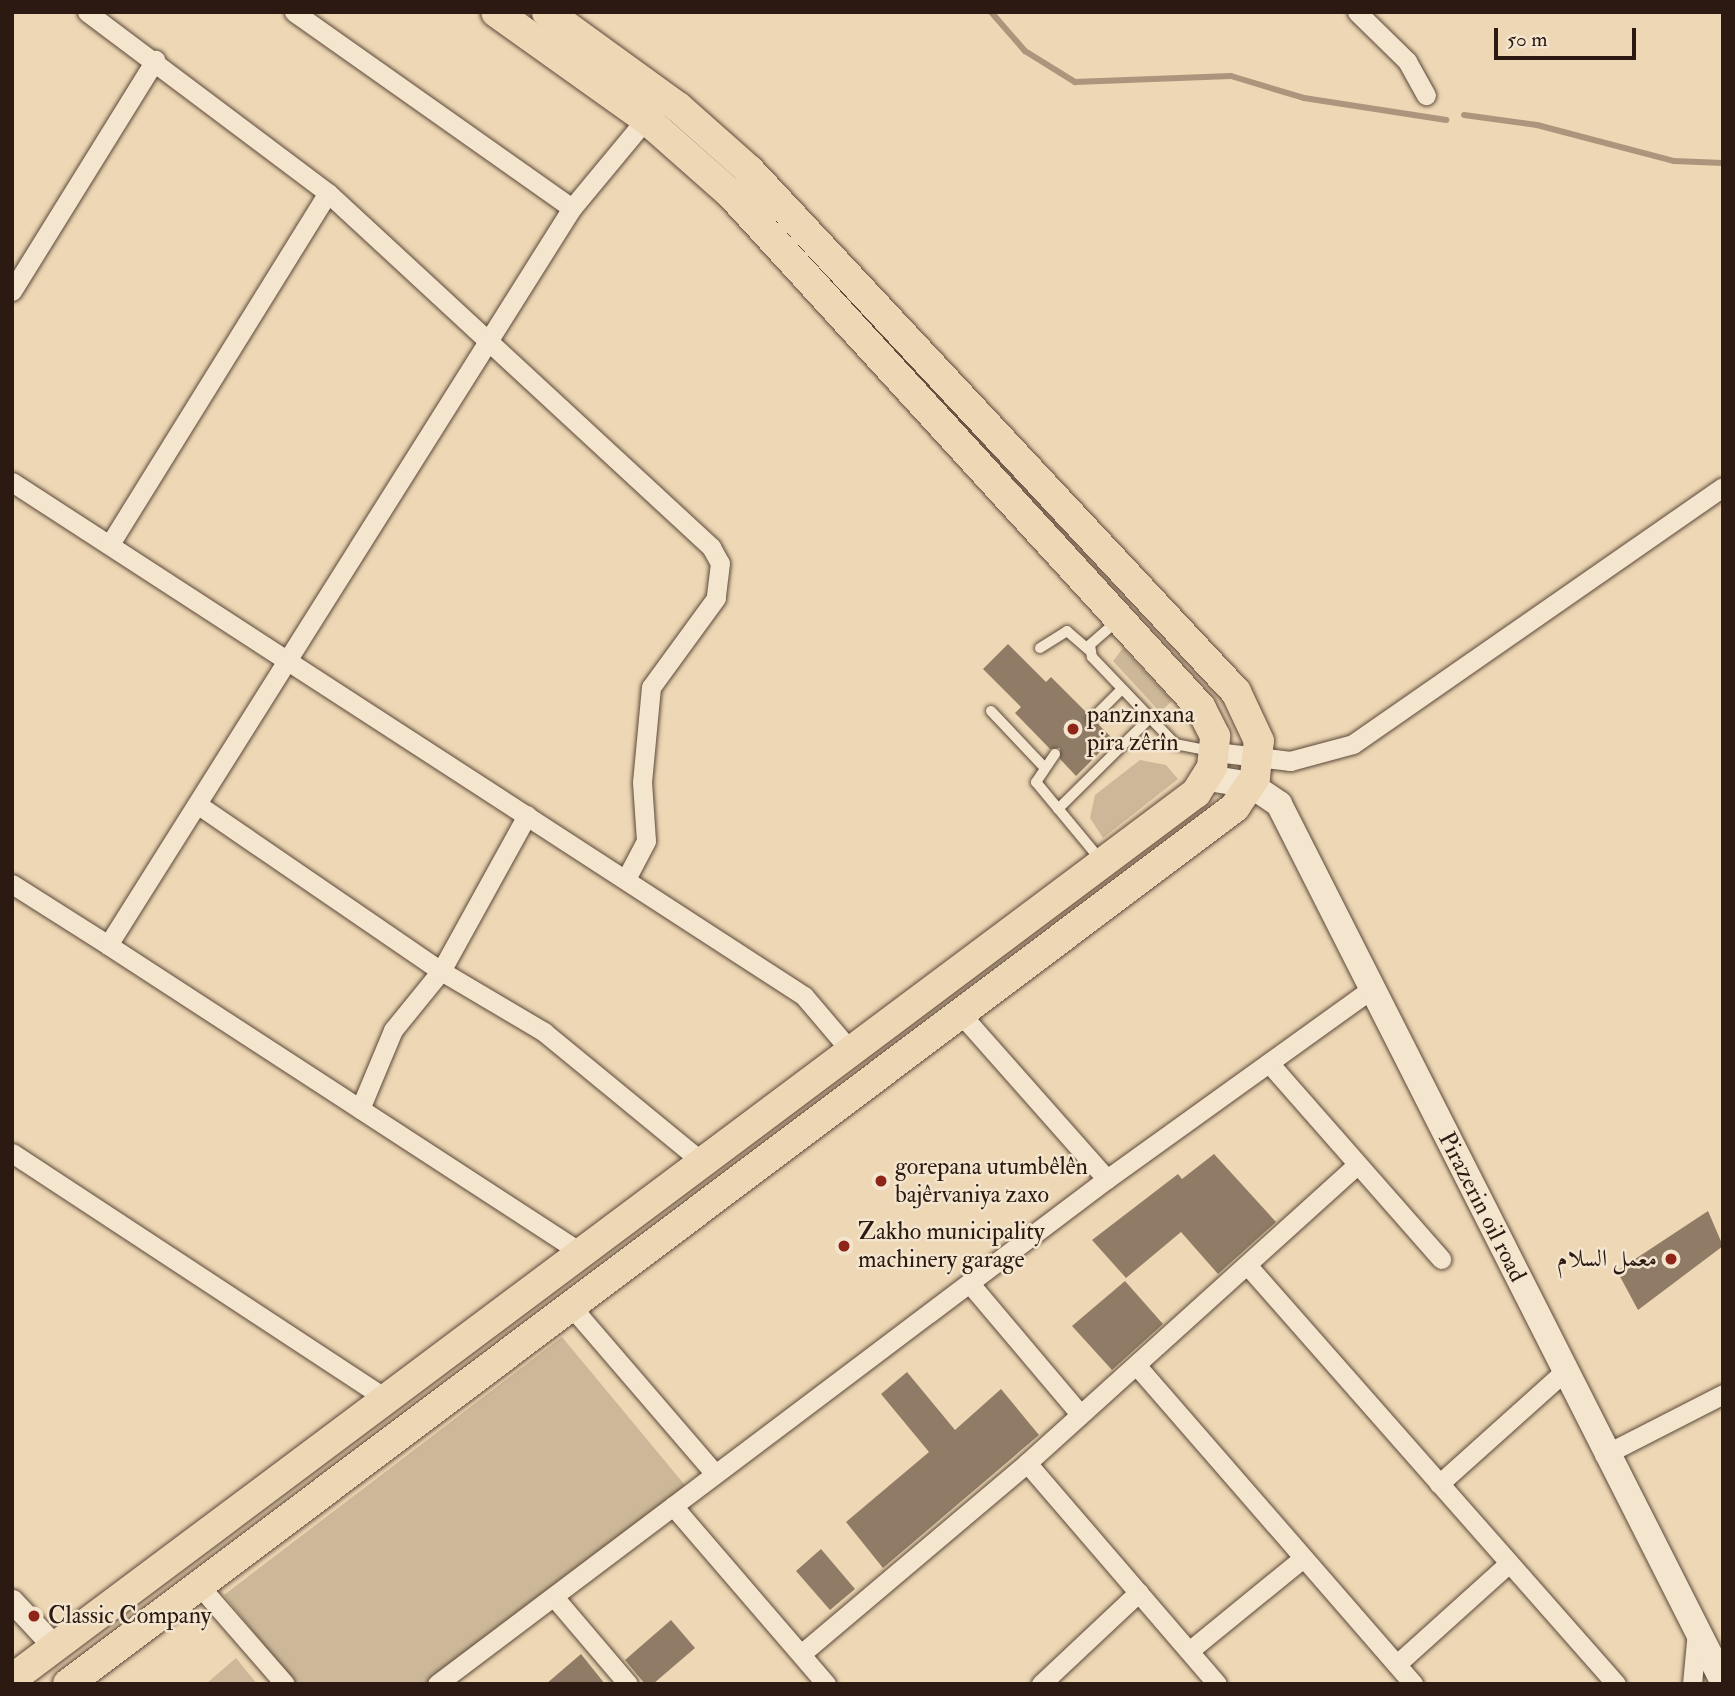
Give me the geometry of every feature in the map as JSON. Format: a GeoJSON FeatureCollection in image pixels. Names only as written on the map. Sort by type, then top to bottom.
{"type":"FeatureCollection","features":[{"type":"Feature","properties":{"kind":"main road"},"geometry":{"type":"LineString","coordinates":[[12,1679],[53,1645],[577,1250],[1102,862],[1212,765],[1201,708],[732,194],[646,119],[496,12]]}},
{"type":"Feature","properties":{"kind":"main road"},"geometry":{"type":"LineString","coordinates":[[68,1684],[196,1582],[1235,807],[1255,772],[1255,723],[1236,692],[749,170],[678,107],[547,12]]}},
{"type":"Feature","properties":{"kind":"main road","name":"Pirazerin oil road"},"geometry":{"type":"LineString","coordinates":[[1212,765],[1255,772],[1279,804],[1565,1371],[1604,1455],[1723,1681]]}},
{"type":"Feature","properties":{"kind":"street"},"geometry":{"type":"LineString","coordinates":[[87,12],[328,192],[494,340],[711,547],[720,564],[716,598],[651,687],[642,782],[646,841],[626,879]]}},
{"type":"Feature","properties":{"kind":"street"},"geometry":{"type":"LineString","coordinates":[[294,12],[572,208]]}},
{"type":"Feature","properties":{"kind":"street"},"geometry":{"type":"LineString","coordinates":[[1357,12],[1406,61],[1426,95]]}},
{"type":"Feature","properties":{"kind":"street"},"geometry":{"type":"LineString","coordinates":[[12,291],[155,61]]}},
{"type":"Feature","properties":{"kind":"street"},"geometry":{"type":"LineString","coordinates":[[108,945],[494,340],[572,208],[646,119]]}},
{"type":"Feature","properties":{"kind":"street"},"geometry":{"type":"LineString","coordinates":[[110,544],[328,192]]}},
{"type":"Feature","properties":{"kind":"street"},"geometry":{"type":"LineString","coordinates":[[12,482],[804,996],[850,1050]]}},
{"type":"Feature","properties":{"kind":"street"},"geometry":{"type":"LineString","coordinates":[[1255,772],[1312,759],[1353,744],[1723,487]]}},
{"type":"Feature","properties":{"kind":"street"},"geometry":{"type":"LineString","coordinates":[[197,804],[441,971],[544,1032],[700,1160]]}},
{"type":"Feature","properties":{"kind":"street"},"geometry":{"type":"LineString","coordinates":[[360,1109],[393,1030],[441,971],[527,815]]}},
{"type":"Feature","properties":{"kind":"street"},"geometry":{"type":"LineString","coordinates":[[12,884],[577,1250]]}},
{"type":"Feature","properties":{"kind":"street"},"geometry":{"type":"LineString","coordinates":[[437,1684],[971,1285],[1107,1179],[1371,989]]}},
{"type":"Feature","properties":{"kind":"street"},"geometry":{"type":"LineString","coordinates":[[960,1012],[1107,1179]]}},
{"type":"Feature","properties":{"kind":"street"},"geometry":{"type":"LineString","coordinates":[[1269,1063],[1441,1259]]}},
{"type":"Feature","properties":{"kind":"street"},"geometry":{"type":"LineString","coordinates":[[12,1153],[383,1397]]}},
{"type":"Feature","properties":{"kind":"street"},"geometry":{"type":"LineString","coordinates":[[801,1654],[1027,1463],[1357,1165]]}},
{"type":"Feature","properties":{"kind":"street"},"geometry":{"type":"LineString","coordinates":[[1248,1266],[1616,1684]]}},
{"type":"Feature","properties":{"kind":"street"},"geometry":{"type":"LineString","coordinates":[[971,1285],[1080,1414]]}},
{"type":"Feature","properties":{"kind":"street"},"geometry":{"type":"LineString","coordinates":[[569,1304],[715,1474]]}},
{"type":"Feature","properties":{"kind":"street"},"geometry":{"type":"LineString","coordinates":[[1137,1366],[1413,1684]]}},
{"type":"Feature","properties":{"kind":"street"},"geometry":{"type":"LineString","coordinates":[[1439,1484],[1565,1371]]}},
{"type":"Feature","properties":{"kind":"street"},"geometry":{"type":"LineString","coordinates":[[1604,1455],[1723,1395]]}},
{"type":"Feature","properties":{"kind":"street"},"geometry":{"type":"LineString","coordinates":[[1027,1463],[1217,1684]]}},
{"type":"Feature","properties":{"kind":"street"},"geometry":{"type":"LineString","coordinates":[[673,1506],[826,1684]]}},
{"type":"Feature","properties":{"kind":"street"},"geometry":{"type":"LineString","coordinates":[[1189,1651],[1303,1558]]}},
{"type":"Feature","properties":{"kind":"street"},"geometry":{"type":"LineString","coordinates":[[1396,1664],[1508,1564]]}},
{"type":"Feature","properties":{"kind":"street"},"geometry":{"type":"LineString","coordinates":[[196,1582],[285,1684]]}},
{"type":"Feature","properties":{"kind":"street"},"geometry":{"type":"LineString","coordinates":[[1041,1684],[1139,1592]]}},
{"type":"Feature","properties":{"kind":"street"},"geometry":{"type":"LineString","coordinates":[[554,1597],[628,1684]]}},
{"type":"Feature","properties":{"kind":"street"},"geometry":{"type":"LineString","coordinates":[[12,1601],[53,1645]]}},
{"type":"Feature","properties":{"kind":"street"},"geometry":{"type":"LineString","coordinates":[[1692,1684],[1697,1630]]}},
{"type":"Feature","properties":{"kind":"lane"},"geometry":{"type":"LineString","coordinates":[[1089,650],[1119,619]]}},
{"type":"Feature","properties":{"kind":"lane"},"geometry":{"type":"LineString","coordinates":[[1040,648],[1067,631],[1089,650],[1122,689],[1180,747],[1212,765]]}},
{"type":"Feature","properties":{"kind":"lane"},"geometry":{"type":"LineString","coordinates":[[1092,719],[1122,689]]}},
{"type":"Feature","properties":{"kind":"lane"},"geometry":{"type":"LineString","coordinates":[[991,711],[1042,766]]}},
{"type":"Feature","properties":{"kind":"lane"},"geometry":{"type":"LineString","coordinates":[[1058,809],[1150,718]]}},
{"type":"Feature","properties":{"kind":"lane"},"geometry":{"type":"LineString","coordinates":[[1055,754],[1042,766],[1036,782],[1102,862]]}},
{"type":"Feature","properties":{"kind":"shaded area"},"geometry":{"type":"Polygon","coordinates":[[[1123,648],[1172,701],[1160,712],[1113,661],[1123,648]]]}},
{"type":"Feature","properties":{"kind":"shaded area"},"geometry":{"type":"Polygon","coordinates":[[[1140,760],[1166,765],[1178,779],[1103,838],[1090,818],[1095,795],[1140,760]]]}},
{"type":"Feature","properties":{"kind":"shaded area"},"geometry":{"type":"Polygon","coordinates":[[[562,1337],[689,1490],[436,1684],[295,1684],[224,1595],[562,1337]]]}},
{"type":"Feature","properties":{"kind":"shaded area"},"geometry":{"type":"Polygon","coordinates":[[[236,1658],[257,1684],[206,1684],[236,1658]]]}},
{"type":"Feature","properties":{"kind":"building"},"geometry":{"type":"Polygon","coordinates":[[[1008,644],[1046,682],[1051,677],[1087,713],[1087,725],[1098,724],[1113,739],[1076,776],[1060,759],[1060,748],[1050,749],[1015,713],[1021,707],[983,669],[1008,644]]]}},
{"type":"Feature","properties":{"kind":"building"},"geometry":{"type":"Polygon","coordinates":[[[1214,1154],[1276,1222],[1218,1274],[1181,1232],[1126,1278],[1092,1240],[1178,1174],[1182,1179],[1214,1154]]]}},
{"type":"Feature","properties":{"kind":"building","name":"معمل السلام"},"geometry":{"type":"Polygon","coordinates":[[[1708,1211],[1723,1246],[1638,1310],[1617,1271],[1708,1211]]]}},
{"type":"Feature","properties":{"kind":"building"},"geometry":{"type":"Polygon","coordinates":[[[1125,1281],[1163,1324],[1112,1370],[1072,1326],[1125,1281]]]}},
{"type":"Feature","properties":{"kind":"building"},"geometry":{"type":"Polygon","coordinates":[[[907,1372],[955,1430],[1001,1389],[1039,1435],[883,1568],[846,1522],[929,1452],[881,1394],[907,1372]]]}},
{"type":"Feature","properties":{"kind":"building"},"geometry":{"type":"Polygon","coordinates":[[[821,1549],[855,1589],[830,1610],[796,1571],[821,1549]]]}},
{"type":"Feature","properties":{"kind":"building"},"geometry":{"type":"Polygon","coordinates":[[[671,1620],[695,1648],[653,1684],[645,1684],[625,1660],[671,1620]]]}},
{"type":"Feature","properties":{"kind":"building"},"geometry":{"type":"Polygon","coordinates":[[[581,1654],[605,1684],[546,1684],[581,1654]]]}},
{"type":"Feature","properties":{"kind":"waterway"},"geometry":{"type":"LineString","coordinates":[[991,12],[1025,51],[1075,82],[1231,76],[1304,98],[1446,120]]}},
{"type":"Feature","properties":{"kind":"waterway"},"geometry":{"type":"LineString","coordinates":[[1464,115],[1537,125],[1674,161],[1723,163]]}},
{"type":"Feature","properties":{"kind":"place","name":"panzinxana pira zêrîn"},"geometry":{"type":"Point","coordinates":[1073,729]}},
{"type":"Feature","properties":{"kind":"place","name":"gorepana utumbêlên bajêrvaniya zaxo"},"geometry":{"type":"Point","coordinates":[881,1181]}},
{"type":"Feature","properties":{"kind":"place","name":"Zakho municipality machinery garage"},"geometry":{"type":"Point","coordinates":[844,1246]}},
{"type":"Feature","properties":{"kind":"place","name":"معمل السلام"},"geometry":{"type":"Point","coordinates":[1671,1259]}},
{"type":"Feature","properties":{"kind":"place","name":"Classic Company"},"geometry":{"type":"Point","coordinates":[34,1616]}}]}
